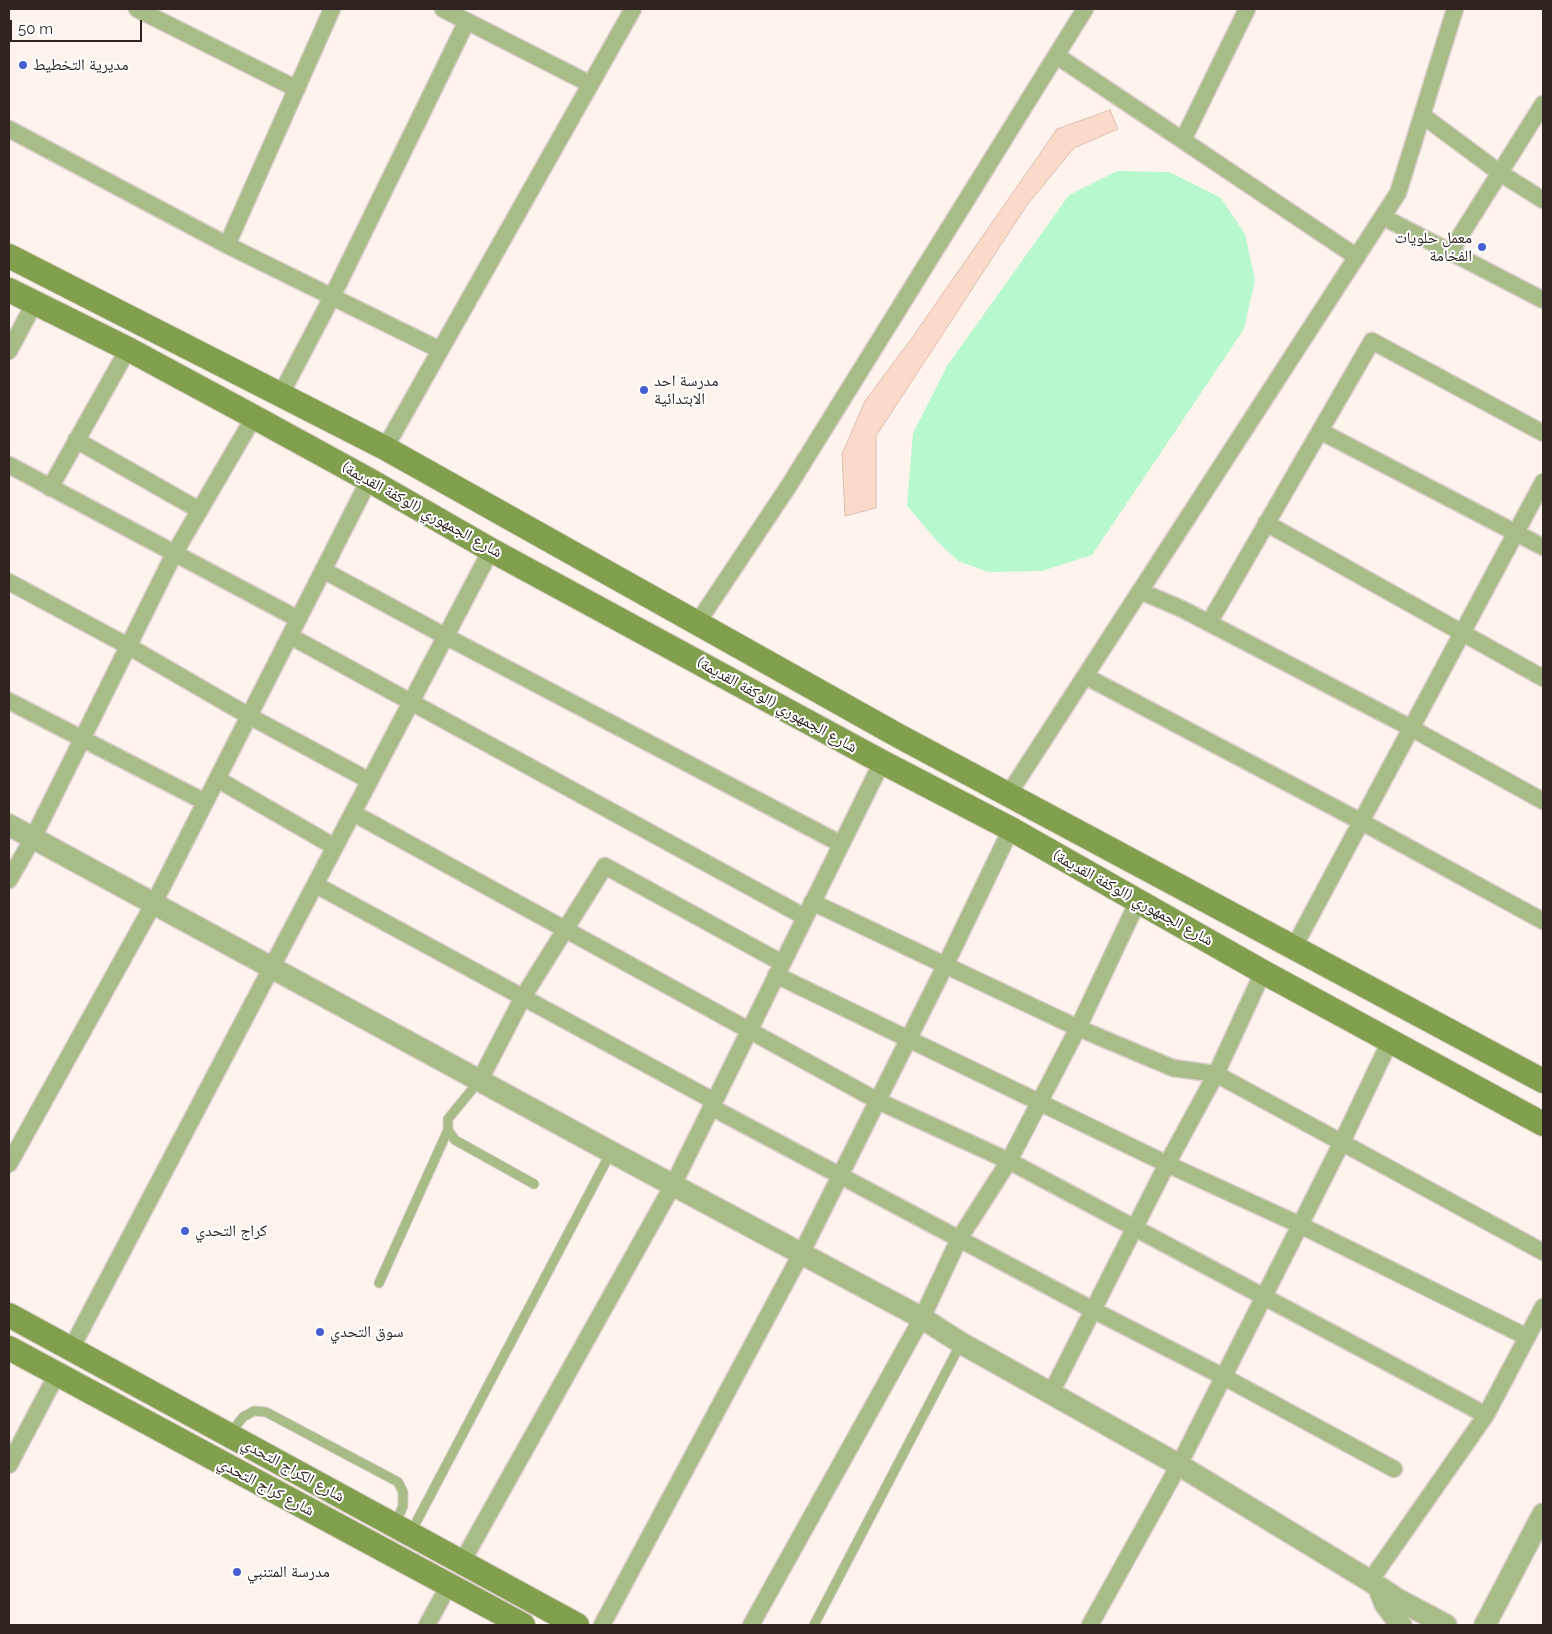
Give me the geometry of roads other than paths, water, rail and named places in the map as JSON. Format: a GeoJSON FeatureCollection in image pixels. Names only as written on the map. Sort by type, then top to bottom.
{"type":"FeatureCollection","features":[{"type":"Feature","properties":{"kind":"main road","name":"شارع الجمهوري (الوكفة القديمة)"},"geometry":{"type":"LineString","coordinates":[[9,256],[385,448],[897,735],[1543,1081]]}},
{"type":"Feature","properties":{"kind":"main road","name":"شارع الجمهوري (الوكفة القديمة)"},"geometry":{"type":"LineString","coordinates":[[9,290],[128,349],[254,417],[491,550],[1011,830],[1263,972],[1543,1124]]}},
{"type":"Feature","properties":{"kind":"main road"},"geometry":{"type":"LineString","coordinates":[[420,509],[437,477]]}},
{"type":"Feature","properties":{"kind":"main road"},"geometry":{"type":"LineString","coordinates":[[652,637],[670,607]]}},
{"type":"Feature","properties":{"kind":"main road","name":"شارع الكراج التحدي"},"geometry":{"type":"LineString","coordinates":[[9,1315],[577,1625]]}},
{"type":"Feature","properties":{"kind":"main road","name":"شارع كراج التحدي"},"geometry":{"type":"LineString","coordinates":[[9,1348],[523,1625]]}},
{"type":"Feature","properties":{"kind":"street"},"geometry":{"type":"LineString","coordinates":[[137,9],[296,89]]}},
{"type":"Feature","properties":{"kind":"street"},"geometry":{"type":"LineString","coordinates":[[227,245],[332,9]]}},
{"type":"Feature","properties":{"kind":"street"},"geometry":{"type":"LineString","coordinates":[[443,9],[590,84]]}},
{"type":"Feature","properties":{"kind":"street"},"geometry":{"type":"LineString","coordinates":[[385,448],[633,9]]}},
{"type":"Feature","properties":{"kind":"street"},"geometry":{"type":"LineString","coordinates":[[698,622],[790,484],[1085,9]]}},
{"type":"Feature","properties":{"kind":"street"},"geometry":{"type":"LineString","coordinates":[[1183,140],[1247,9]]}},
{"type":"Feature","properties":{"kind":"street"},"geometry":{"type":"LineString","coordinates":[[1008,795],[1398,193],[1455,9]]}},
{"type":"Feature","properties":{"kind":"street"},"geometry":{"type":"LineString","coordinates":[[281,394],[332,297],[467,21]]}},
{"type":"Feature","properties":{"kind":"street"},"geometry":{"type":"LineString","coordinates":[[1057,56],[1357,256]]}},
{"type":"Feature","properties":{"kind":"street"},"geometry":{"type":"LineString","coordinates":[[1450,252],[1541,112]]}},
{"type":"Feature","properties":{"kind":"street"},"geometry":{"type":"LineString","coordinates":[[1422,115],[1500,173],[1543,200]]}},
{"type":"Feature","properties":{"kind":"street"},"geometry":{"type":"LineString","coordinates":[[9,129],[227,245],[440,350]]}},
{"type":"Feature","properties":{"kind":"street"},"geometry":{"type":"LineString","coordinates":[[1383,217],[1543,300]]}},
{"type":"Feature","properties":{"kind":"street"},"geometry":{"type":"LineString","coordinates":[[9,351],[34,304]]}},
{"type":"Feature","properties":{"kind":"street"},"geometry":{"type":"LineString","coordinates":[[1209,622],[1372,341],[1543,433]]}},
{"type":"Feature","properties":{"kind":"street"},"geometry":{"type":"LineString","coordinates":[[50,488],[128,349]]}},
{"type":"Feature","properties":{"kind":"street"},"geometry":{"type":"LineString","coordinates":[[9,880],[33,838],[174,554],[254,417]]}},
{"type":"Feature","properties":{"kind":"street"},"geometry":{"type":"LineString","coordinates":[[1320,431],[1543,547]]}},
{"type":"Feature","properties":{"kind":"street"},"geometry":{"type":"LineString","coordinates":[[76,440],[199,510]]}},
{"type":"Feature","properties":{"kind":"street"},"geometry":{"type":"LineString","coordinates":[[9,465],[298,619]]}},
{"type":"Feature","properties":{"kind":"street"},"geometry":{"type":"LineString","coordinates":[[9,1164],[154,903],[369,480]]}},
{"type":"Feature","properties":{"kind":"street"},"geometry":{"type":"LineString","coordinates":[[1294,947],[1543,482]]}},
{"type":"Feature","properties":{"kind":"street"},"geometry":{"type":"LineString","coordinates":[[1266,523],[1543,678]]}},
{"type":"Feature","properties":{"kind":"street"},"geometry":{"type":"LineString","coordinates":[[71,1349],[491,550]]}},
{"type":"Feature","properties":{"kind":"street"},"geometry":{"type":"LineString","coordinates":[[323,570],[841,844]]}},
{"type":"Feature","properties":{"kind":"street"},"geometry":{"type":"LineString","coordinates":[[9,582],[370,781]]}},
{"type":"Feature","properties":{"kind":"street"},"geometry":{"type":"LineString","coordinates":[[1140,591],[1209,622],[1411,728],[1543,801]]}},
{"type":"Feature","properties":{"kind":"street"},"geometry":{"type":"LineString","coordinates":[[290,636],[410,703],[809,910],[945,966],[1078,1028],[1174,1068],[1216,1074],[1543,1252]]}},
{"type":"Feature","properties":{"kind":"street"},"geometry":{"type":"LineString","coordinates":[[1085,676],[1360,821],[1543,922]]}},
{"type":"Feature","properties":{"kind":"street"},"geometry":{"type":"LineString","coordinates":[[9,701],[205,802]]}},
{"type":"Feature","properties":{"kind":"street"},"geometry":{"type":"LineString","coordinates":[[462,1562],[673,1184],[882,762]]}},
{"type":"Feature","properties":{"kind":"street"},"geometry":{"type":"LineString","coordinates":[[217,779],[335,847]]}},
{"type":"Feature","properties":{"kind":"street"},"geometry":{"type":"LineString","coordinates":[[353,813],[878,1101],[1009,1161],[1486,1415]]}},
{"type":"Feature","properties":{"kind":"street"},"geometry":{"type":"LineString","coordinates":[[9,825],[611,1152],[922,1318],[961,1343],[1179,1465],[1415,1610],[1446,1625]]}},
{"type":"Feature","properties":{"kind":"street"},"geometry":{"type":"LineString","coordinates":[[602,1625],[801,1254],[1011,830]]}},
{"type":"Feature","properties":{"kind":"street"},"geometry":{"type":"LineString","coordinates":[[480,1080],[523,997],[605,866],[779,969],[909,1039],[1167,1164],[1300,1225],[1527,1338]]}},
{"type":"Feature","properties":{"kind":"street"},"geometry":{"type":"LineString","coordinates":[[316,885],[523,997],[840,1176],[1224,1377],[1394,1469]]}},
{"type":"Feature","properties":{"kind":"street"},"geometry":{"type":"LineString","coordinates":[[752,1625],[922,1318],[959,1239],[1009,1161],[1078,1028],[1138,902]]}},
{"type":"Feature","properties":{"kind":"street"},"geometry":{"type":"LineString","coordinates":[[1052,1393],[1167,1164],[1216,1074],[1263,972]]}},
{"type":"Feature","properties":{"kind":"street"},"geometry":{"type":"LineString","coordinates":[[1090,1625],[1179,1465],[1342,1142],[1390,1041]]}},
{"type":"Feature","properties":{"kind":"street"},"geometry":{"type":"LineString","coordinates":[[1375,1584],[1486,1415],[1543,1307]]}},
{"type":"Feature","properties":{"kind":"street"},"geometry":{"type":"LineString","coordinates":[[9,1465],[56,1374]]}},
{"type":"Feature","properties":{"kind":"street"},"geometry":{"type":"LineString","coordinates":[[1485,1625],[1543,1514]]}},
{"type":"Feature","properties":{"kind":"street"},"geometry":{"type":"LineString","coordinates":[[1375,1584],[1385,1604],[1401,1625]]}},
{"type":"Feature","properties":{"kind":"street"},"geometry":{"type":"LineString","coordinates":[[427,1625],[449,1585]]}},
{"type":"Feature","properties":{"kind":"lane"},"geometry":{"type":"LineString","coordinates":[[379,1283],[448,1130],[448,1119],[480,1080]]}},
{"type":"Feature","properties":{"kind":"lane"},"geometry":{"type":"LineString","coordinates":[[448,1130],[455,1140],[534,1184]]}},
{"type":"Feature","properties":{"kind":"lane"},"geometry":{"type":"LineString","coordinates":[[402,1530],[611,1152]]}},
{"type":"Feature","properties":{"kind":"lane"},"geometry":{"type":"LineString","coordinates":[[814,1625],[961,1343]]}},
{"type":"Feature","properties":{"kind":"lane"},"geometry":{"type":"LineString","coordinates":[[229,1435],[243,1417],[254,1411],[266,1412],[398,1482],[403,1492],[402,1530]]}},
{"type":"Feature","properties":{"kind":"place","name":"مديرية التخطيط"},"geometry":{"type":"Point","coordinates":[23,65]}},
{"type":"Feature","properties":{"kind":"place","name":"معمل حلويات الفخامة"},"geometry":{"type":"Point","coordinates":[1482,247]}},
{"type":"Feature","properties":{"kind":"place","name":"مدرسة احد الابتدائية"},"geometry":{"type":"Point","coordinates":[644,390]}},
{"type":"Feature","properties":{"kind":"place","name":"كراج التحدي"},"geometry":{"type":"Point","coordinates":[185,1231]}},
{"type":"Feature","properties":{"kind":"place","name":"سوق التحدي"},"geometry":{"type":"Point","coordinates":[320,1332]}},
{"type":"Feature","properties":{"kind":"place","name":"مدرسة المتنبي"},"geometry":{"type":"Point","coordinates":[237,1572]}}]}
